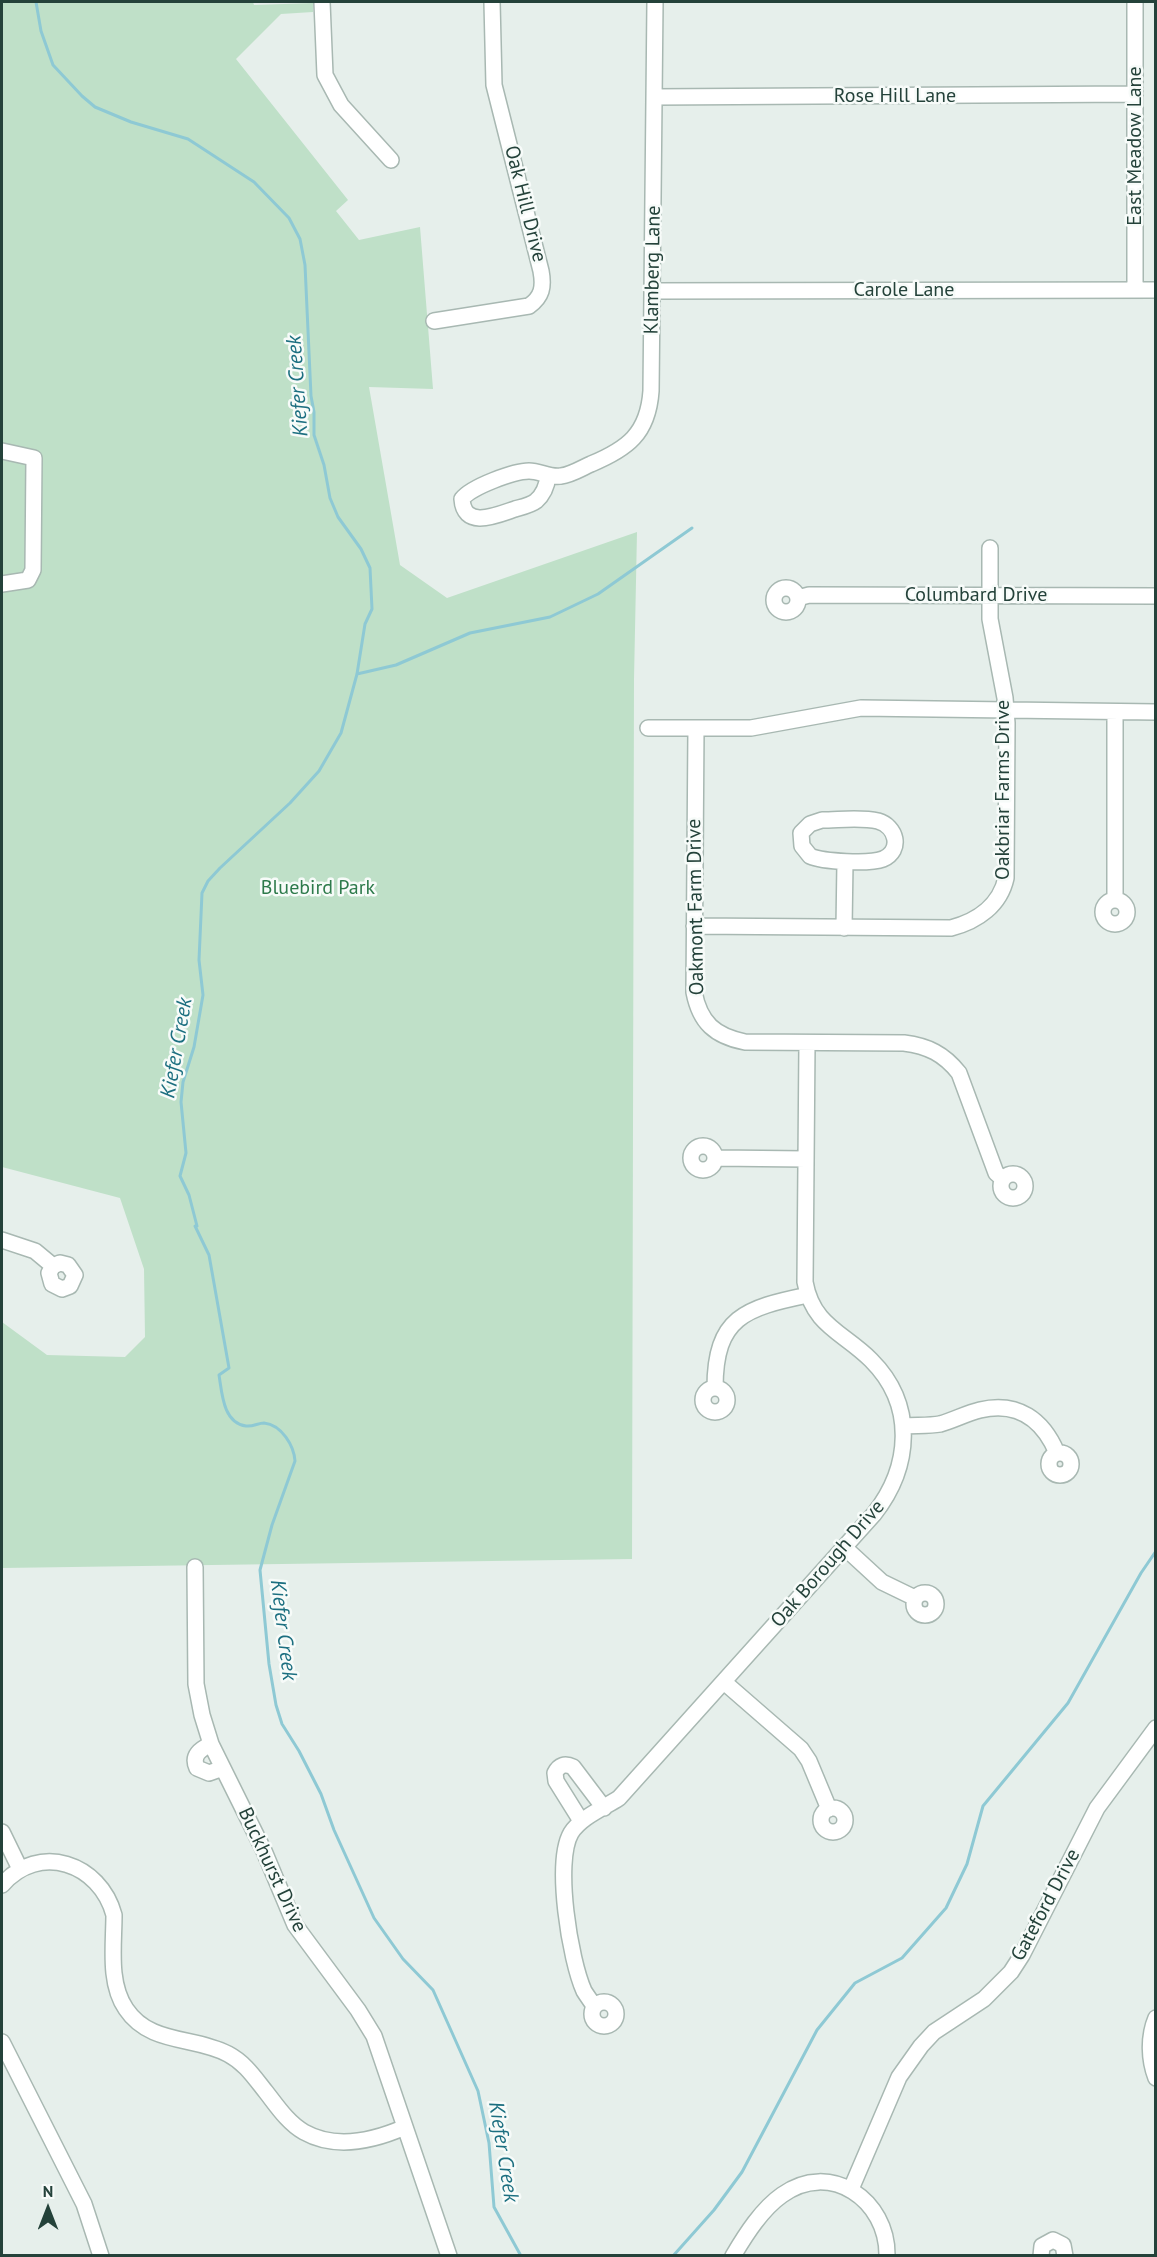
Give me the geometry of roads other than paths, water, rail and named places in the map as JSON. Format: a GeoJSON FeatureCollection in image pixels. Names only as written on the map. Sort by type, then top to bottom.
{"type":"FeatureCollection","features":[{"type":"Feature","properties":{"kind":"street"},"geometry":{"type":"LineString","coordinates":[[322,2],[325,75],[341,105],[391,160]]}},
{"type":"Feature","properties":{"kind":"street","name":"Oak Hill Drive"},"geometry":{"type":"LineString","coordinates":[[434,321],[529,306],[540,296],[543,288],[542,271],[495,85],[492,2]]}},
{"type":"Feature","properties":{"kind":"street","name":"Klamberg Lane"},"geometry":{"type":"LineString","coordinates":[[548,476],[545,489],[535,502],[502,514],[476,518],[470,516],[463,505],[462,498],[469,490],[519,472],[564,476],[608,457],[631,442],[650,408],[656,2]]}},
{"type":"Feature","properties":{"kind":"street","name":"East Meadow Lane"},"geometry":{"type":"LineString","coordinates":[[1135,2],[1135,290]]}},
{"type":"Feature","properties":{"kind":"street","name":"Rose Hill Lane"},"geometry":{"type":"LineString","coordinates":[[655,97],[1135,94]]}},
{"type":"Feature","properties":{"kind":"street","name":"Carole Lane"},"geometry":{"type":"LineString","coordinates":[[653,291],[1155,290]]}},
{"type":"Feature","properties":{"kind":"street"},"geometry":{"type":"LineString","coordinates":[[2,452],[34,458],[34,539],[33,570],[28,580],[2,584]]}},
{"type":"Feature","properties":{"kind":"street","name":"Oakbriar Farms Drive"},"geometry":{"type":"LineString","coordinates":[[694,926],[951,928],[977,918],[997,900],[1006,878],[1006,711],[990,619],[990,548]]}},
{"type":"Feature","properties":{"kind":"street","name":"Columbard Drive"},"geometry":{"type":"LineString","coordinates":[[798,598],[809,595],[1155,596]]}},
{"type":"Feature","properties":{"kind":"street"},"geometry":{"type":"LineString","coordinates":[[648,728],[696,729],[768,725],[839,710],[861,708],[1155,712]]}},
{"type":"Feature","properties":{"kind":"street"},"geometry":{"type":"LineString","coordinates":[[1115,712],[1115,900]]}},
{"type":"Feature","properties":{"kind":"street","name":"Oakmont Farm Drive"},"geometry":{"type":"LineString","coordinates":[[696,729],[694,993],[702,1017],[712,1028],[728,1039],[745,1042],[904,1043],[923,1045],[938,1052],[959,1073],[996,1173],[1003,1179]]}},
{"type":"Feature","properties":{"kind":"street"},"geometry":{"type":"LineString","coordinates":[[822,820],[874,820],[891,828],[895,844],[889,855],[879,860],[844,862],[810,856],[802,846],[801,833],[810,824],[822,820]]}},
{"type":"Feature","properties":{"kind":"street"},"geometry":{"type":"LineString","coordinates":[[844,862],[844,928]]}},
{"type":"Feature","properties":{"kind":"street","name":"Oak Borough Drive"},"geometry":{"type":"LineString","coordinates":[[594,2006],[585,1991],[571,1942],[563,1872],[566,1844],[572,1832],[581,1821],[619,1798],[724,1682],[881,1505],[895,1481],[901,1463],[903,1426],[891,1388],[871,1360],[831,1329],[819,1316],[807,1294],[805,1282],[807,1043]]}},
{"type":"Feature","properties":{"kind":"street"},"geometry":{"type":"LineString","coordinates":[[716,1158],[806,1159]]}},
{"type":"Feature","properties":{"kind":"street"},"geometry":{"type":"LineString","coordinates":[[2,1240],[35,1251],[53,1266],[60,1263],[71,1267],[75,1275],[70,1286]]}},
{"type":"Feature","properties":{"kind":"street"},"geometry":{"type":"LineString","coordinates":[[714,1388],[715,1366],[720,1344],[734,1322],[765,1304],[807,1294]]}},
{"type":"Feature","properties":{"kind":"street"},"geometry":{"type":"LineString","coordinates":[[903,1426],[939,1424],[983,1409],[1009,1408],[1034,1419],[1050,1437],[1057,1453]]}},
{"type":"Feature","properties":{"kind":"street"},"geometry":{"type":"LineString","coordinates":[[844,1547],[882,1582],[915,1598]]}},
{"type":"Feature","properties":{"kind":"street","name":"Buckhurst Drive"},"geometry":{"type":"LineString","coordinates":[[195,1567],[196,1684],[202,1715],[211,1743],[264,1851],[295,1925],[358,2010],[374,2036],[449,2256]]}},
{"type":"Feature","properties":{"kind":"street"},"geometry":{"type":"LineString","coordinates":[[724,1682],[801,1749],[809,1761],[829,1809]]}},
{"type":"Feature","properties":{"kind":"street","name":"Gateford Drive"},"geometry":{"type":"LineString","coordinates":[[850,2189],[899,2077],[934,2032],[984,1999],[1011,1972],[1022,1955],[1097,1808],[1155,1728]]}},
{"type":"Feature","properties":{"kind":"street"},"geometry":{"type":"LineString","coordinates":[[211,1743],[198,1752],[195,1761],[197,1768],[209,1773],[223,1768]]}},
{"type":"Feature","properties":{"kind":"street"},"geometry":{"type":"LineString","coordinates":[[581,1821],[556,1781],[555,1773],[562,1765],[573,1767],[604,1808]]}},
{"type":"Feature","properties":{"kind":"street"},"geometry":{"type":"LineString","coordinates":[[2,1832],[20,1869]]}},
{"type":"Feature","properties":{"kind":"street"},"geometry":{"type":"LineString","coordinates":[[2,1885],[20,1869],[36,1863],[59,1863],[81,1870],[99,1884],[114,1915],[116,1983],[119,1998],[135,2021],[148,2031],[222,2050],[238,2059],[289,2120],[304,2132],[335,2142],[351,2142],[386,2136],[405,2127]]}},
{"type":"Feature","properties":{"kind":"street"},"geometry":{"type":"LineString","coordinates":[[1155,2018],[1150,2054],[1155,2078]]}},
{"type":"Feature","properties":{"kind":"street"},"geometry":{"type":"LineString","coordinates":[[2,2042],[84,2204],[101,2256]]}},
{"type":"Feature","properties":{"kind":"street"},"geometry":{"type":"LineString","coordinates":[[733,2256],[764,2211],[782,2194],[796,2187],[813,2183],[850,2189],[868,2202],[880,2219],[886,2233],[887,2256]]}},
{"type":"Feature","properties":{"kind":"street"},"geometry":{"type":"LineString","coordinates":[[1041,2256],[1042,2246],[1053,2240],[1063,2245],[1065,2256]]}},
{"type":"Feature","properties":{"kind":"waterway","name":"Kiefer Creek"},"geometry":{"type":"LineString","coordinates":[[36,2],[41,31],[53,65],[82,96],[95,107],[131,122],[188,139],[254,182],[289,218],[300,239],[305,265],[314,435],[324,465],[330,498],[338,517],[361,549],[370,568],[372,609],[365,624],[357,674],[341,733],[319,771],[290,803],[220,868],[208,881],[202,893],[199,960],[203,995],[194,1047],[183,1082],[181,1102],[186,1153],[180,1176],[189,1195],[197,1226],[195,1226],[209,1255],[229,1368],[219,1375],[225,1406],[232,1419],[238,1424],[249,1426],[264,1423],[276,1428],[286,1437],[294,1455],[295,1461],[272,1525],[260,1570],[269,1664],[276,1705],[282,1724],[321,1794],[334,1830],[374,1918],[403,1959],[433,1990],[478,2091],[489,2143],[494,2207],[521,2256]]}},
{"type":"Feature","properties":{"kind":"waterway"},"geometry":{"type":"LineString","coordinates":[[357,674],[396,665],[470,633],[550,617],[598,594],[692,528]]}},
{"type":"Feature","properties":{"kind":"waterway"},"geometry":{"type":"LineString","coordinates":[[673,2256],[714,2210],[742,2172],[817,2030],[855,1983],[902,1958],[946,1908],[967,1864],[983,1806],[1068,1703],[1141,1573],[1156,1551]]}},
{"type":"Feature","properties":{"kind":"park label","name":"Bluebird Park"},"geometry":{"type":"Point","coordinates":[318,888]}}]}
